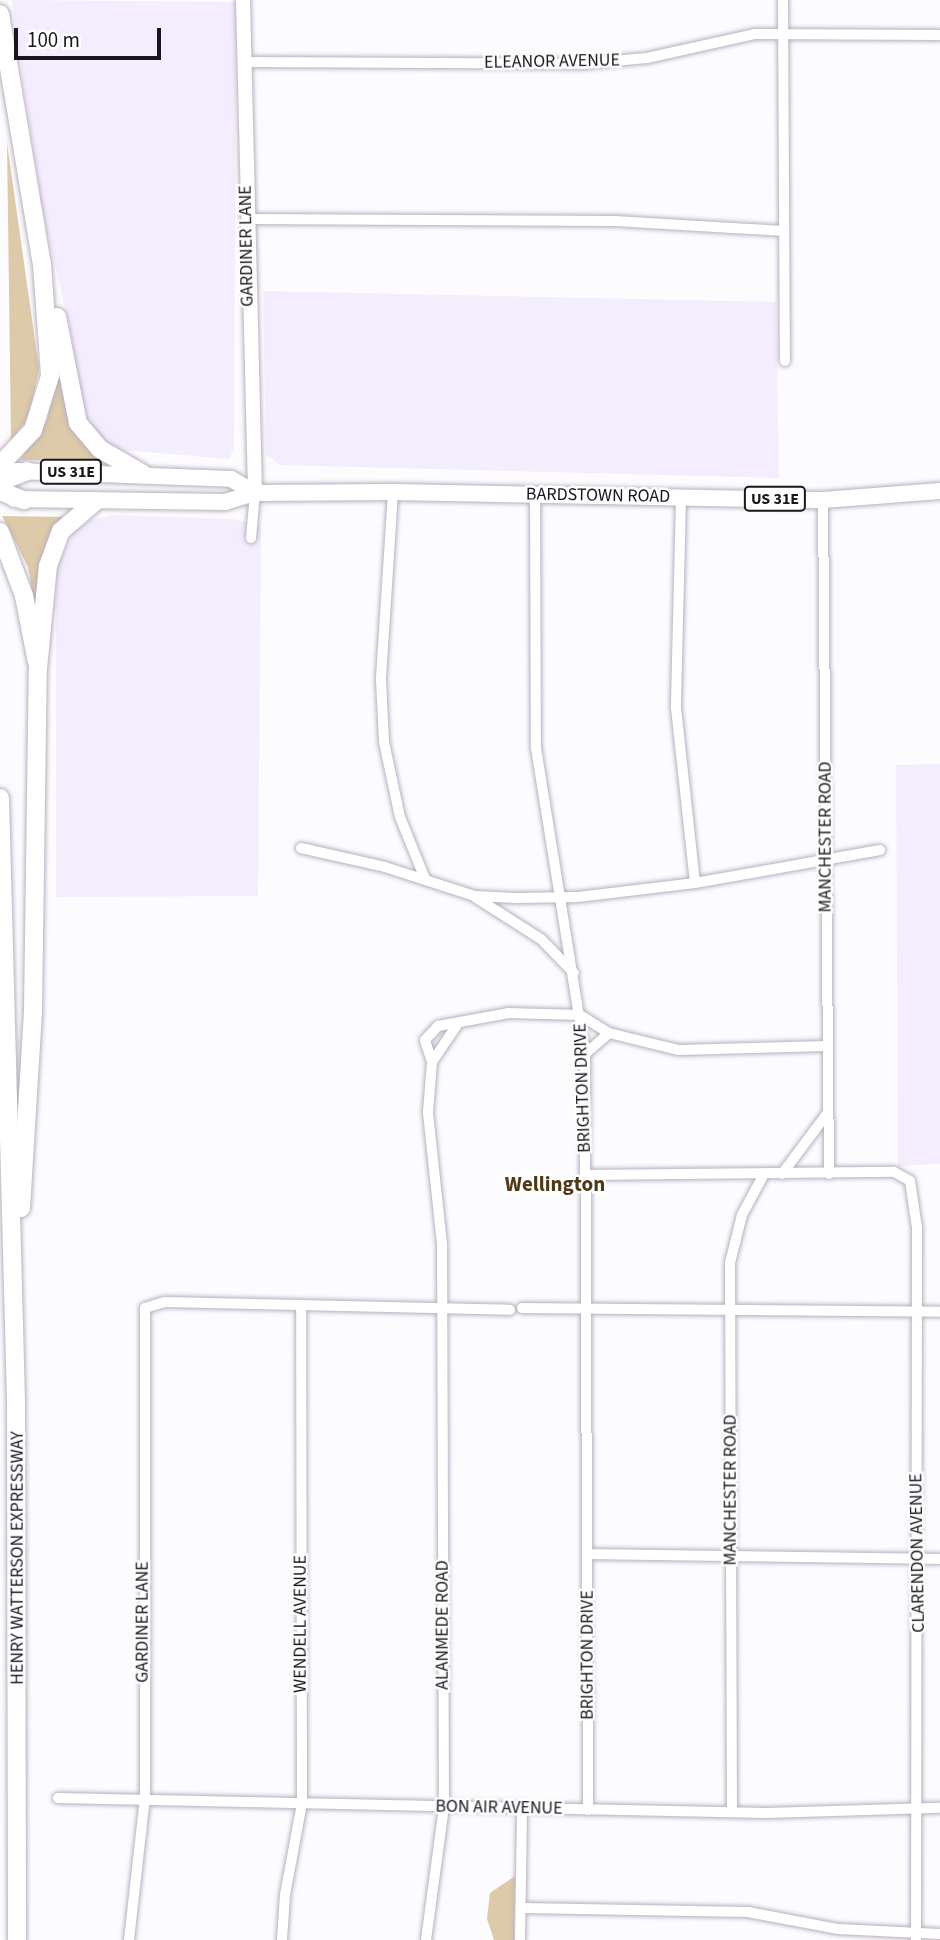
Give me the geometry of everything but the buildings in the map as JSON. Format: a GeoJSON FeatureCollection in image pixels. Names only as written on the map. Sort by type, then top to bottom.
{"type":"FeatureCollection","features":[{"type":"Feature","properties":{"kind":"highway"},"geometry":{"type":"LineString","coordinates":[[0,14],[42,264],[48,396],[33,430],[0,468]]}},
{"type":"Feature","properties":{"kind":"highway"},"geometry":{"type":"LineString","coordinates":[[42,264],[49,273],[78,423],[100,449],[143,474]]}},
{"type":"Feature","properties":{"kind":"highway"},"geometry":{"type":"LineString","coordinates":[[0,482],[27,471]]}},
{"type":"Feature","properties":{"kind":"highway"},"geometry":{"type":"LineString","coordinates":[[0,491],[24,500]]}},
{"type":"Feature","properties":{"kind":"highway"},"geometry":{"type":"LineString","coordinates":[[14,1278],[30,1123],[38,668],[54,543],[96,501]]}},
{"type":"Feature","properties":{"kind":"highway"},"geometry":{"type":"LineString","coordinates":[[0,532],[24,596],[38,668]]}},
{"type":"Feature","properties":{"kind":"highway","name":"HENRY WATTERSON EXPRESSWAY"},"geometry":{"type":"LineString","coordinates":[[0,798],[14,1278],[17,1940]]}},
{"type":"Feature","properties":{"kind":"main road","name":"GARDINER LANE"},"geometry":{"type":"LineString","coordinates":[[243,0],[255,493]]}},
{"type":"Feature","properties":{"kind":"main road","name":"BARDSTOWN ROAD"},"geometry":{"type":"LineString","coordinates":[[0,468],[231,479],[255,493]]}},
{"type":"Feature","properties":{"kind":"main road","name":"BARDSTOWN ROAD"},"geometry":{"type":"LineString","coordinates":[[0,499],[225,502],[255,493],[393,492],[823,500],[940,491]]}},
{"type":"Feature","properties":{"kind":"street"},"geometry":{"type":"LineString","coordinates":[[783,0],[785,361]]}},
{"type":"Feature","properties":{"kind":"street","name":"ELEANOR AVENUE"},"geometry":{"type":"LineString","coordinates":[[244,62],[612,63],[782,33],[940,35]]}},
{"type":"Feature","properties":{"kind":"street"},"geometry":{"type":"LineString","coordinates":[[247,219],[615,221],[785,231]]}},
{"type":"Feature","properties":{"kind":"street"},"geometry":{"type":"LineString","coordinates":[[393,492],[381,680],[384,742],[400,817],[425,879]]}},
{"type":"Feature","properties":{"kind":"street"},"geometry":{"type":"LineString","coordinates":[[251,537],[255,493]]}},
{"type":"Feature","properties":{"kind":"street","name":"BRIGHTON DRIVE"},"geometry":{"type":"LineString","coordinates":[[536,496],[536,748],[575,974],[585,1054],[588,1810]]}},
{"type":"Feature","properties":{"kind":"street"},"geometry":{"type":"LineString","coordinates":[[681,498],[676,708],[695,883]]}},
{"type":"Feature","properties":{"kind":"street","name":"MANCHESTER ROAD"},"geometry":{"type":"LineString","coordinates":[[823,500],[829,1174]]}},
{"type":"Feature","properties":{"kind":"street"},"geometry":{"type":"LineString","coordinates":[[301,848],[425,879],[475,897],[541,939],[575,974]]}},
{"type":"Feature","properties":{"kind":"street"},"geometry":{"type":"LineString","coordinates":[[475,897],[562,897],[695,883],[825,856],[880,850]]}},
{"type":"Feature","properties":{"kind":"street"},"geometry":{"type":"LineString","coordinates":[[432,1062],[457,1026],[501,1013],[580,1015],[609,1033],[679,1050],[826,1046]]}},
{"type":"Feature","properties":{"kind":"street","name":"ALANMEDE ROAD"},"geometry":{"type":"LineString","coordinates":[[426,1940],[444,1807],[443,1309],[439,1198],[428,1112],[432,1062],[425,1047],[427,1034],[438,1026],[457,1026]]}},
{"type":"Feature","properties":{"kind":"street"},"geometry":{"type":"LineString","coordinates":[[585,1054],[609,1033]]}},
{"type":"Feature","properties":{"kind":"street"},"geometry":{"type":"LineString","coordinates":[[782,1174],[827,1115]]}},
{"type":"Feature","properties":{"kind":"street","name":"CLARENDON AVENUE"},"geometry":{"type":"LineString","coordinates":[[829,1174],[898,1173],[910,1181],[915,1206],[918,1559],[916,1937]]}},
{"type":"Feature","properties":{"kind":"street","name":"MANCHESTER ROAD"},"geometry":{"type":"LineString","coordinates":[[732,1812],[729,1309],[735,1235],[764,1174]]}},
{"type":"Feature","properties":{"kind":"street"},"geometry":{"type":"LineString","coordinates":[[586,1175],[829,1174]]}},
{"type":"Feature","properties":{"kind":"street","name":"GARDINER LANE"},"geometry":{"type":"LineString","coordinates":[[129,1940],[144,1800],[147,1304],[301,1306]]}},
{"type":"Feature","properties":{"kind":"street"},"geometry":{"type":"LineString","coordinates":[[301,1306],[510,1310]]}},
{"type":"Feature","properties":{"kind":"street","name":"WENDELL AVENUE"},"geometry":{"type":"LineString","coordinates":[[282,1940],[285,1895],[302,1803],[301,1306]]}},
{"type":"Feature","properties":{"kind":"street"},"geometry":{"type":"LineString","coordinates":[[522,1308],[587,1306],[940,1312]]}},
{"type":"Feature","properties":{"kind":"street"},"geometry":{"type":"LineString","coordinates":[[588,1554],[940,1559]]}},
{"type":"Feature","properties":{"kind":"street","name":"BON AIR AVENUE"},"geometry":{"type":"LineString","coordinates":[[58,1798],[732,1812],[940,1808]]}},
{"type":"Feature","properties":{"kind":"street"},"geometry":{"type":"LineString","coordinates":[[520,1940],[522,1809]]}},
{"type":"Feature","properties":{"kind":"street"},"geometry":{"type":"LineString","coordinates":[[522,1908],[748,1912],[838,1930],[916,1937],[940,1934]]}},
{"type":"Feature","properties":{"kind":"shaded area"},"geometry":{"type":"Polygon","coordinates":[[[12,0],[236,2],[234,448],[229,459],[123,450],[101,442],[83,420],[72,337],[42,209],[12,0]]]}},
{"type":"Feature","properties":{"kind":"shaded area"},"geometry":{"type":"Polygon","coordinates":[[[7,143],[39,369],[29,417],[11,440],[7,143]]]}},
{"type":"Feature","properties":{"kind":"shaded area"},"geometry":{"type":"Polygon","coordinates":[[[263,291],[776,302],[779,478],[280,465],[266,454],[263,291]]]}},
{"type":"Feature","properties":{"kind":"shaded area"},"geometry":{"type":"Polygon","coordinates":[[[58,362],[68,409],[110,461],[20,460],[47,421],[58,362]]]}},
{"type":"Feature","properties":{"kind":"shaded area"},"geometry":{"type":"Polygon","coordinates":[[[112,515],[232,519],[261,526],[258,896],[56,897],[56,568],[74,532],[91,520],[112,515]]]}},
{"type":"Feature","properties":{"kind":"shaded area"},"geometry":{"type":"Polygon","coordinates":[[[2,516],[65,517],[39,629],[28,567],[2,516]]]}},
{"type":"Feature","properties":{"kind":"shaded area"},"geometry":{"type":"Polygon","coordinates":[[[940,764],[940,1164],[898,1166],[896,765],[940,764]]]}},
{"type":"Feature","properties":{"kind":"shaded area"},"geometry":{"type":"Polygon","coordinates":[[[515,1876],[514,1940],[494,1940],[487,1919],[490,1893],[515,1876]]]}},
{"type":"Feature","properties":{"kind":"district","name":"Wellington"},"geometry":{"type":"Point","coordinates":[555,1184]}}]}
